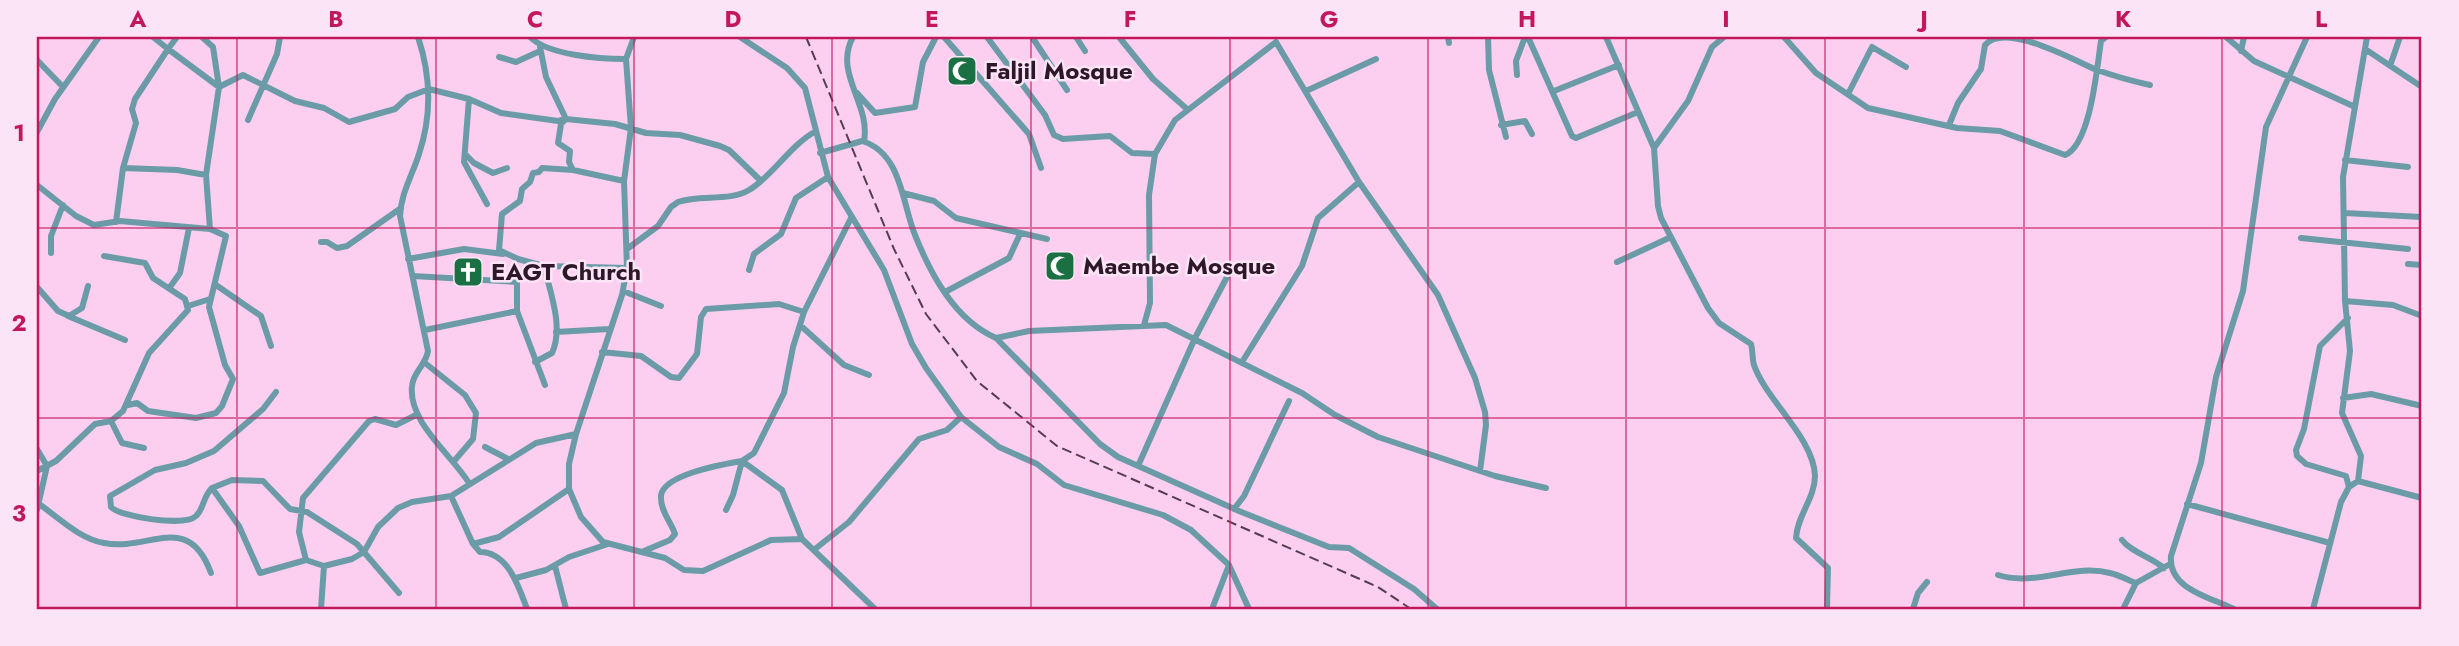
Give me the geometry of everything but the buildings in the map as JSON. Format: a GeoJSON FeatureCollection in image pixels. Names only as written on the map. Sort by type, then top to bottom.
{"type":"FeatureCollection","features":[{"type":"Feature","properties":{"kind":"street"},"geometry":{"type":"LineString","coordinates":[[37,132],[63,87],[99,37]]}},
{"type":"Feature","properties":{"kind":"street"},"geometry":{"type":"LineString","coordinates":[[153,37],[219,88]]}},
{"type":"Feature","properties":{"kind":"street"},"geometry":{"type":"LineString","coordinates":[[116,222],[123,168],[136,123],[132,109],[135,99],[177,37]]}},
{"type":"Feature","properties":{"kind":"street"},"geometry":{"type":"LineString","coordinates":[[202,37],[213,47],[219,88],[206,175],[210,229]]}},
{"type":"Feature","properties":{"kind":"street"},"geometry":{"type":"LineString","coordinates":[[248,120],[277,54],[280,37]]}},
{"type":"Feature","properties":{"kind":"street"},"geometry":{"type":"LineString","coordinates":[[418,37],[429,89],[428,112],[419,153],[401,208],[408,259],[428,351],[425,363],[412,386],[416,415],[454,460],[469,483]]}},
{"type":"Feature","properties":{"kind":"street"},"geometry":{"type":"LineString","coordinates":[[530,37],[540,49],[546,77],[566,119]]}},
{"type":"Feature","properties":{"kind":"street"},"geometry":{"type":"LineString","coordinates":[[608,544],[580,517],[569,489],[569,464],[576,434],[623,291],[627,268],[624,181],[631,128],[626,59],[634,37]]}},
{"type":"Feature","properties":{"kind":"street"},"geometry":{"type":"LineString","coordinates":[[740,37],[800,81],[809,97],[820,153],[828,177],[884,270],[912,344],[961,417],[999,447],[1037,464],[1064,485],[1178,522],[1229,565],[1249,609]]}},
{"type":"Feature","properties":{"kind":"street"},"geometry":{"type":"LineString","coordinates":[[853,37],[846,53],[846,70],[857,93],[867,126],[864,141]]}},
{"type":"Feature","properties":{"kind":"street"},"geometry":{"type":"LineString","coordinates":[[857,93],[875,113],[915,107],[923,62],[936,37]]}},
{"type":"Feature","properties":{"kind":"street"},"geometry":{"type":"LineString","coordinates":[[944,37],[1029,134],[1041,168]]}},
{"type":"Feature","properties":{"kind":"street"},"geometry":{"type":"LineString","coordinates":[[987,37],[1045,115],[1054,135],[1063,139],[1105,135],[1132,153],[1155,154]]}},
{"type":"Feature","properties":{"kind":"street"},"geometry":{"type":"LineString","coordinates":[[1032,37],[1067,90]]}},
{"type":"Feature","properties":{"kind":"street"},"geometry":{"type":"LineString","coordinates":[[1076,37],[1086,51]]}},
{"type":"Feature","properties":{"kind":"street"},"geometry":{"type":"LineString","coordinates":[[1119,37],[1153,79],[1187,108]]}},
{"type":"Feature","properties":{"kind":"street"},"geometry":{"type":"LineString","coordinates":[[1488,37],[1489,70],[1506,137]]}},
{"type":"Feature","properties":{"kind":"street"},"geometry":{"type":"LineString","coordinates":[[1517,75],[1516,61],[1527,37]]}},
{"type":"Feature","properties":{"kind":"street"},"geometry":{"type":"LineString","coordinates":[[1527,37],[1554,91],[1570,133],[1576,138],[1638,112]]}},
{"type":"Feature","properties":{"kind":"street"},"geometry":{"type":"LineString","coordinates":[[1606,37],[1654,148],[1658,212],[1715,318],[1749,341],[1754,366],[1795,430],[1810,460],[1814,480],[1796,538],[1828,568],[1827,609]]}},
{"type":"Feature","properties":{"kind":"street"},"geometry":{"type":"LineString","coordinates":[[1784,37],[1816,73],[1868,108],[1949,125],[2000,131],[2061,153],[2070,153],[2088,120],[2103,38]]}},
{"type":"Feature","properties":{"kind":"street"},"geometry":{"type":"LineString","coordinates":[[2226,37],[2241,51],[2287,78],[2353,107]]}},
{"type":"Feature","properties":{"kind":"street"},"geometry":{"type":"LineString","coordinates":[[2241,51],[2244,37]]}},
{"type":"Feature","properties":{"kind":"street"},"geometry":{"type":"LineString","coordinates":[[2123,609],[2136,583],[2167,566],[2201,463],[2216,377],[2243,291],[2266,127],[2307,37]]}},
{"type":"Feature","properties":{"kind":"street"},"geometry":{"type":"LineString","coordinates":[[2358,481],[2361,456],[2343,419],[2343,398],[2350,365],[2345,301],[2345,160],[2367,37]]}},
{"type":"Feature","properties":{"kind":"street"},"geometry":{"type":"LineString","coordinates":[[2390,66],[2400,37]]}},
{"type":"Feature","properties":{"kind":"street"},"geometry":{"type":"LineString","coordinates":[[1654,148],[1688,101],[1705,59],[1722,38]]}},
{"type":"Feature","properties":{"kind":"street"},"geometry":{"type":"LineString","coordinates":[[1949,125],[1958,103],[1981,69],[1983,49],[1989,40],[2006,38],[2035,43],[2096,69],[2150,85]]}},
{"type":"Feature","properties":{"kind":"street"},"geometry":{"type":"LineString","coordinates":[[1144,325],[1148,316],[1149,195],[1155,154],[1175,120],[1187,108],[1275,39],[1359,182],[1438,295],[1475,378],[1486,425],[1480,471]]}},
{"type":"Feature","properties":{"kind":"street"},"geometry":{"type":"LineString","coordinates":[[1848,94],[1872,47],[1906,66]]}},
{"type":"Feature","properties":{"kind":"street"},"geometry":{"type":"LineString","coordinates":[[499,57],[514,63],[540,49],[593,58],[626,59]]}},
{"type":"Feature","properties":{"kind":"street"},"geometry":{"type":"LineString","coordinates":[[2365,49],[2422,86]]}},
{"type":"Feature","properties":{"kind":"street"},"geometry":{"type":"LineString","coordinates":[[1306,91],[1376,59]]}},
{"type":"Feature","properties":{"kind":"street"},"geometry":{"type":"LineString","coordinates":[[37,60],[63,87]]}},
{"type":"Feature","properties":{"kind":"street"},"geometry":{"type":"LineString","coordinates":[[1554,91],[1619,65]]}},
{"type":"Feature","properties":{"kind":"street"},"geometry":{"type":"LineString","coordinates":[[219,88],[241,75],[263,82],[295,101],[324,108],[349,122],[395,109],[408,97],[429,89],[470,99],[501,113],[558,121],[566,119],[631,128],[646,133],[680,135],[727,148],[760,180]]}},
{"type":"Feature","properties":{"kind":"street"},"geometry":{"type":"LineString","coordinates":[[470,99],[464,162],[487,204]]}},
{"type":"Feature","properties":{"kind":"street"},"geometry":{"type":"LineString","coordinates":[[566,119],[561,124],[558,143],[570,151],[569,162],[573,170]]}},
{"type":"Feature","properties":{"kind":"street"},"geometry":{"type":"LineString","coordinates":[[1501,125],[1525,121],[1532,134]]}},
{"type":"Feature","properties":{"kind":"street"},"geometry":{"type":"LineString","coordinates":[[627,249],[658,226],[671,207],[678,202],[740,194],[760,180],[794,146],[816,131]]}},
{"type":"Feature","properties":{"kind":"street"},"geometry":{"type":"LineString","coordinates":[[820,153],[864,141]]}},
{"type":"Feature","properties":{"kind":"street"},"geometry":{"type":"LineString","coordinates":[[864,141],[883,155],[897,174],[914,233],[945,292],[962,315],[996,338],[1100,444],[1138,466],[1234,509],[1329,547],[1349,548],[1414,589],[1437,609]]}},
{"type":"Feature","properties":{"kind":"street"},"geometry":{"type":"LineString","coordinates":[[465,154],[474,163],[493,173],[507,168]]}},
{"type":"Feature","properties":{"kind":"street"},"geometry":{"type":"LineString","coordinates":[[2345,160],[2408,167]]}},
{"type":"Feature","properties":{"kind":"street"},"geometry":{"type":"LineString","coordinates":[[123,168],[177,170],[206,175]]}},
{"type":"Feature","properties":{"kind":"street"},"geometry":{"type":"LineString","coordinates":[[505,254],[504,250],[499,250],[502,214],[520,201],[522,189],[530,182],[533,173],[539,173],[541,168],[573,170],[613,181],[624,181]]}},
{"type":"Feature","properties":{"kind":"street"},"geometry":{"type":"LineString","coordinates":[[749,270],[754,254],[785,227],[796,198],[828,177]]}},
{"type":"Feature","properties":{"kind":"street"},"geometry":{"type":"LineString","coordinates":[[1242,362],[1302,266],[1318,218],[1359,182]]}},
{"type":"Feature","properties":{"kind":"street"},"geometry":{"type":"LineString","coordinates":[[37,185],[94,225],[116,222],[210,229],[225,233],[216,285],[210,299],[210,318],[233,379],[222,407],[216,412],[197,418],[148,411],[137,403],[128,405]]}},
{"type":"Feature","properties":{"kind":"street"},"geometry":{"type":"LineString","coordinates":[[903,193],[926,197],[956,218],[1047,239]]}},
{"type":"Feature","properties":{"kind":"street"},"geometry":{"type":"LineString","coordinates":[[51,253],[51,236],[63,205]]}},
{"type":"Feature","properties":{"kind":"street"},"geometry":{"type":"LineString","coordinates":[[321,242],[327,242],[337,248],[347,246],[401,208]]}},
{"type":"Feature","properties":{"kind":"street"},"geometry":{"type":"LineString","coordinates":[[2344,213],[2422,216]]}},
{"type":"Feature","properties":{"kind":"street"},"geometry":{"type":"LineString","coordinates":[[641,551],[670,540],[675,534],[661,498],[666,485],[705,467],[742,461],[754,453],[784,393],[804,312],[852,218]]}},
{"type":"Feature","properties":{"kind":"street"},"geometry":{"type":"LineString","coordinates":[[170,287],[180,273],[189,228]]}},
{"type":"Feature","properties":{"kind":"street"},"geometry":{"type":"LineString","coordinates":[[945,292],[1009,258],[1020,234]]}},
{"type":"Feature","properties":{"kind":"street"},"geometry":{"type":"LineString","coordinates":[[1617,262],[1671,237]]}},
{"type":"Feature","properties":{"kind":"street"},"geometry":{"type":"LineString","coordinates":[[2301,238],[2409,249]]}},
{"type":"Feature","properties":{"kind":"street"},"geometry":{"type":"LineString","coordinates":[[408,259],[464,250],[505,254],[544,266],[627,268]]}},
{"type":"Feature","properties":{"kind":"street"},"geometry":{"type":"LineString","coordinates":[[104,256],[145,263],[153,278],[170,287],[188,306]]}},
{"type":"Feature","properties":{"kind":"street"},"geometry":{"type":"LineString","coordinates":[[2408,264],[2422,265]]}},
{"type":"Feature","properties":{"kind":"street"},"geometry":{"type":"LineString","coordinates":[[535,362],[552,353],[556,332],[544,266]]}},
{"type":"Feature","properties":{"kind":"street"},"geometry":{"type":"LineString","coordinates":[[1138,466],[1195,338],[1228,275]]}},
{"type":"Feature","properties":{"kind":"street"},"geometry":{"type":"LineString","coordinates":[[413,276],[515,280],[520,287],[515,298],[517,311],[545,385]]}},
{"type":"Feature","properties":{"kind":"street"},"geometry":{"type":"LineString","coordinates":[[216,285],[261,316],[271,346]]}},
{"type":"Feature","properties":{"kind":"street"},"geometry":{"type":"LineString","coordinates":[[68,316],[82,308],[88,286]]}},
{"type":"Feature","properties":{"kind":"street"},"geometry":{"type":"LineString","coordinates":[[37,288],[58,311],[125,340]]}},
{"type":"Feature","properties":{"kind":"street"},"geometry":{"type":"LineString","coordinates":[[623,291],[661,306]]}},
{"type":"Feature","properties":{"kind":"street"},"geometry":{"type":"LineString","coordinates":[[37,471],[56,461],[95,424],[111,421],[128,405],[149,353],[188,306],[210,299]]}},
{"type":"Feature","properties":{"kind":"street"},"geometry":{"type":"LineString","coordinates":[[2345,301],[2393,305],[2422,316]]}},
{"type":"Feature","properties":{"kind":"street"},"geometry":{"type":"LineString","coordinates":[[602,352],[641,356],[671,377],[680,378],[697,354],[701,317],[706,309],[779,304],[804,312]]}},
{"type":"Feature","properties":{"kind":"street"},"geometry":{"type":"LineString","coordinates":[[425,330],[517,311]]}},
{"type":"Feature","properties":{"kind":"street"},"geometry":{"type":"LineString","coordinates":[[1148,316],[1242,362],[1378,437],[1480,471],[1546,488]]}},
{"type":"Feature","properties":{"kind":"street"},"geometry":{"type":"LineString","coordinates":[[2313,609],[2330,543],[2349,486],[2346,476],[2306,464],[2297,456],[2296,450],[2304,429],[2320,346],[2348,318]]}},
{"type":"Feature","properties":{"kind":"street"},"geometry":{"type":"LineString","coordinates":[[800,324],[844,365],[869,375]]}},
{"type":"Feature","properties":{"kind":"street"},"geometry":{"type":"LineString","coordinates":[[996,338],[1029,331],[1161,324]]}},
{"type":"Feature","properties":{"kind":"street"},"geometry":{"type":"LineString","coordinates":[[556,332],[610,329]]}},
{"type":"Feature","properties":{"kind":"street"},"geometry":{"type":"LineString","coordinates":[[425,363],[465,395],[477,413],[473,439],[454,460]]}},
{"type":"Feature","properties":{"kind":"street"},"geometry":{"type":"LineString","coordinates":[[276,392],[262,409],[214,450],[186,463],[152,471],[110,496],[110,504],[119,513],[155,520],[187,520],[198,515],[212,488],[232,480],[263,481],[290,509],[299,510],[345,536],[364,552],[399,593]]}},
{"type":"Feature","properties":{"kind":"street"},"geometry":{"type":"LineString","coordinates":[[2343,398],[2371,394],[2422,406]]}},
{"type":"Feature","properties":{"kind":"street"},"geometry":{"type":"LineString","coordinates":[[1234,509],[1244,496],[1289,401]]}},
{"type":"Feature","properties":{"kind":"street"},"geometry":{"type":"LineString","coordinates":[[306,560],[299,532],[299,510],[311,486],[335,464],[365,424],[376,419],[396,425],[416,415]]}},
{"type":"Feature","properties":{"kind":"street"},"geometry":{"type":"LineString","coordinates":[[815,549],[849,522],[919,439],[947,430],[961,417]]}},
{"type":"Feature","properties":{"kind":"street"},"geometry":{"type":"LineString","coordinates":[[111,421],[122,443],[144,448]]}},
{"type":"Feature","properties":{"kind":"street"},"geometry":{"type":"LineString","coordinates":[[212,488],[239,526],[258,572],[306,560],[324,566],[352,559],[364,552],[378,527],[398,508],[412,502],[451,496],[508,459],[546,439],[576,434]]}},
{"type":"Feature","properties":{"kind":"street"},"geometry":{"type":"LineString","coordinates":[[485,447],[508,459]]}},
{"type":"Feature","properties":{"kind":"street"},"geometry":{"type":"LineString","coordinates":[[37,449],[47,466],[38,507],[101,543],[184,538],[201,550],[211,573]]}},
{"type":"Feature","properties":{"kind":"street"},"geometry":{"type":"LineString","coordinates":[[726,510],[742,461]]}},
{"type":"Feature","properties":{"kind":"street"},"geometry":{"type":"LineString","coordinates":[[742,461],[782,490],[802,539],[875,609]]}},
{"type":"Feature","properties":{"kind":"street"},"geometry":{"type":"LineString","coordinates":[[2349,486],[2358,481],[2422,498]]}},
{"type":"Feature","properties":{"kind":"street"},"geometry":{"type":"LineString","coordinates":[[473,544],[499,537],[569,489]]}},
{"type":"Feature","properties":{"kind":"street"},"geometry":{"type":"LineString","coordinates":[[451,496],[473,544],[480,552],[492,553],[516,578],[527,609]]}},
{"type":"Feature","properties":{"kind":"street"},"geometry":{"type":"LineString","coordinates":[[2187,505],[2330,543]]}},
{"type":"Feature","properties":{"kind":"street"},"geometry":{"type":"LineString","coordinates":[[516,578],[555,566],[569,556],[608,544],[668,559],[684,570],[700,572],[771,540],[802,539]]}},
{"type":"Feature","properties":{"kind":"street"},"geometry":{"type":"LineString","coordinates":[[2122,540],[2128,548],[2144,553],[2167,566],[2180,583],[2234,609]]}},
{"type":"Feature","properties":{"kind":"street"},"geometry":{"type":"LineString","coordinates":[[1212,609],[1229,565]]}},
{"type":"Feature","properties":{"kind":"street"},"geometry":{"type":"LineString","coordinates":[[321,609],[324,566]]}},
{"type":"Feature","properties":{"kind":"street"},"geometry":{"type":"LineString","coordinates":[[555,566],[566,609]]}},
{"type":"Feature","properties":{"kind":"street"},"geometry":{"type":"LineString","coordinates":[[1998,575],[2033,579],[2065,573],[2109,572],[2136,583]]}},
{"type":"Feature","properties":{"kind":"street"},"geometry":{"type":"LineString","coordinates":[[1913,609],[1918,593],[1927,582]]}},
{"type":"Feature","properties":{"kind":"railway"},"geometry":{"type":"LineString","coordinates":[[806,37],[894,249],[926,314],[977,381],[1057,446],[1378,587],[1411,609]]}},
{"type":"Feature","properties":{"kind":"place","name":"Faljil Mosque"},"geometry":{"type":"Point","coordinates":[962,71]}},
{"type":"Feature","properties":{"kind":"place","name":"Maembe Mosque"},"geometry":{"type":"Point","coordinates":[1060,266]}},
{"type":"Feature","properties":{"kind":"place","name":"EAGT Church"},"geometry":{"type":"Point","coordinates":[468,272]}}]}
